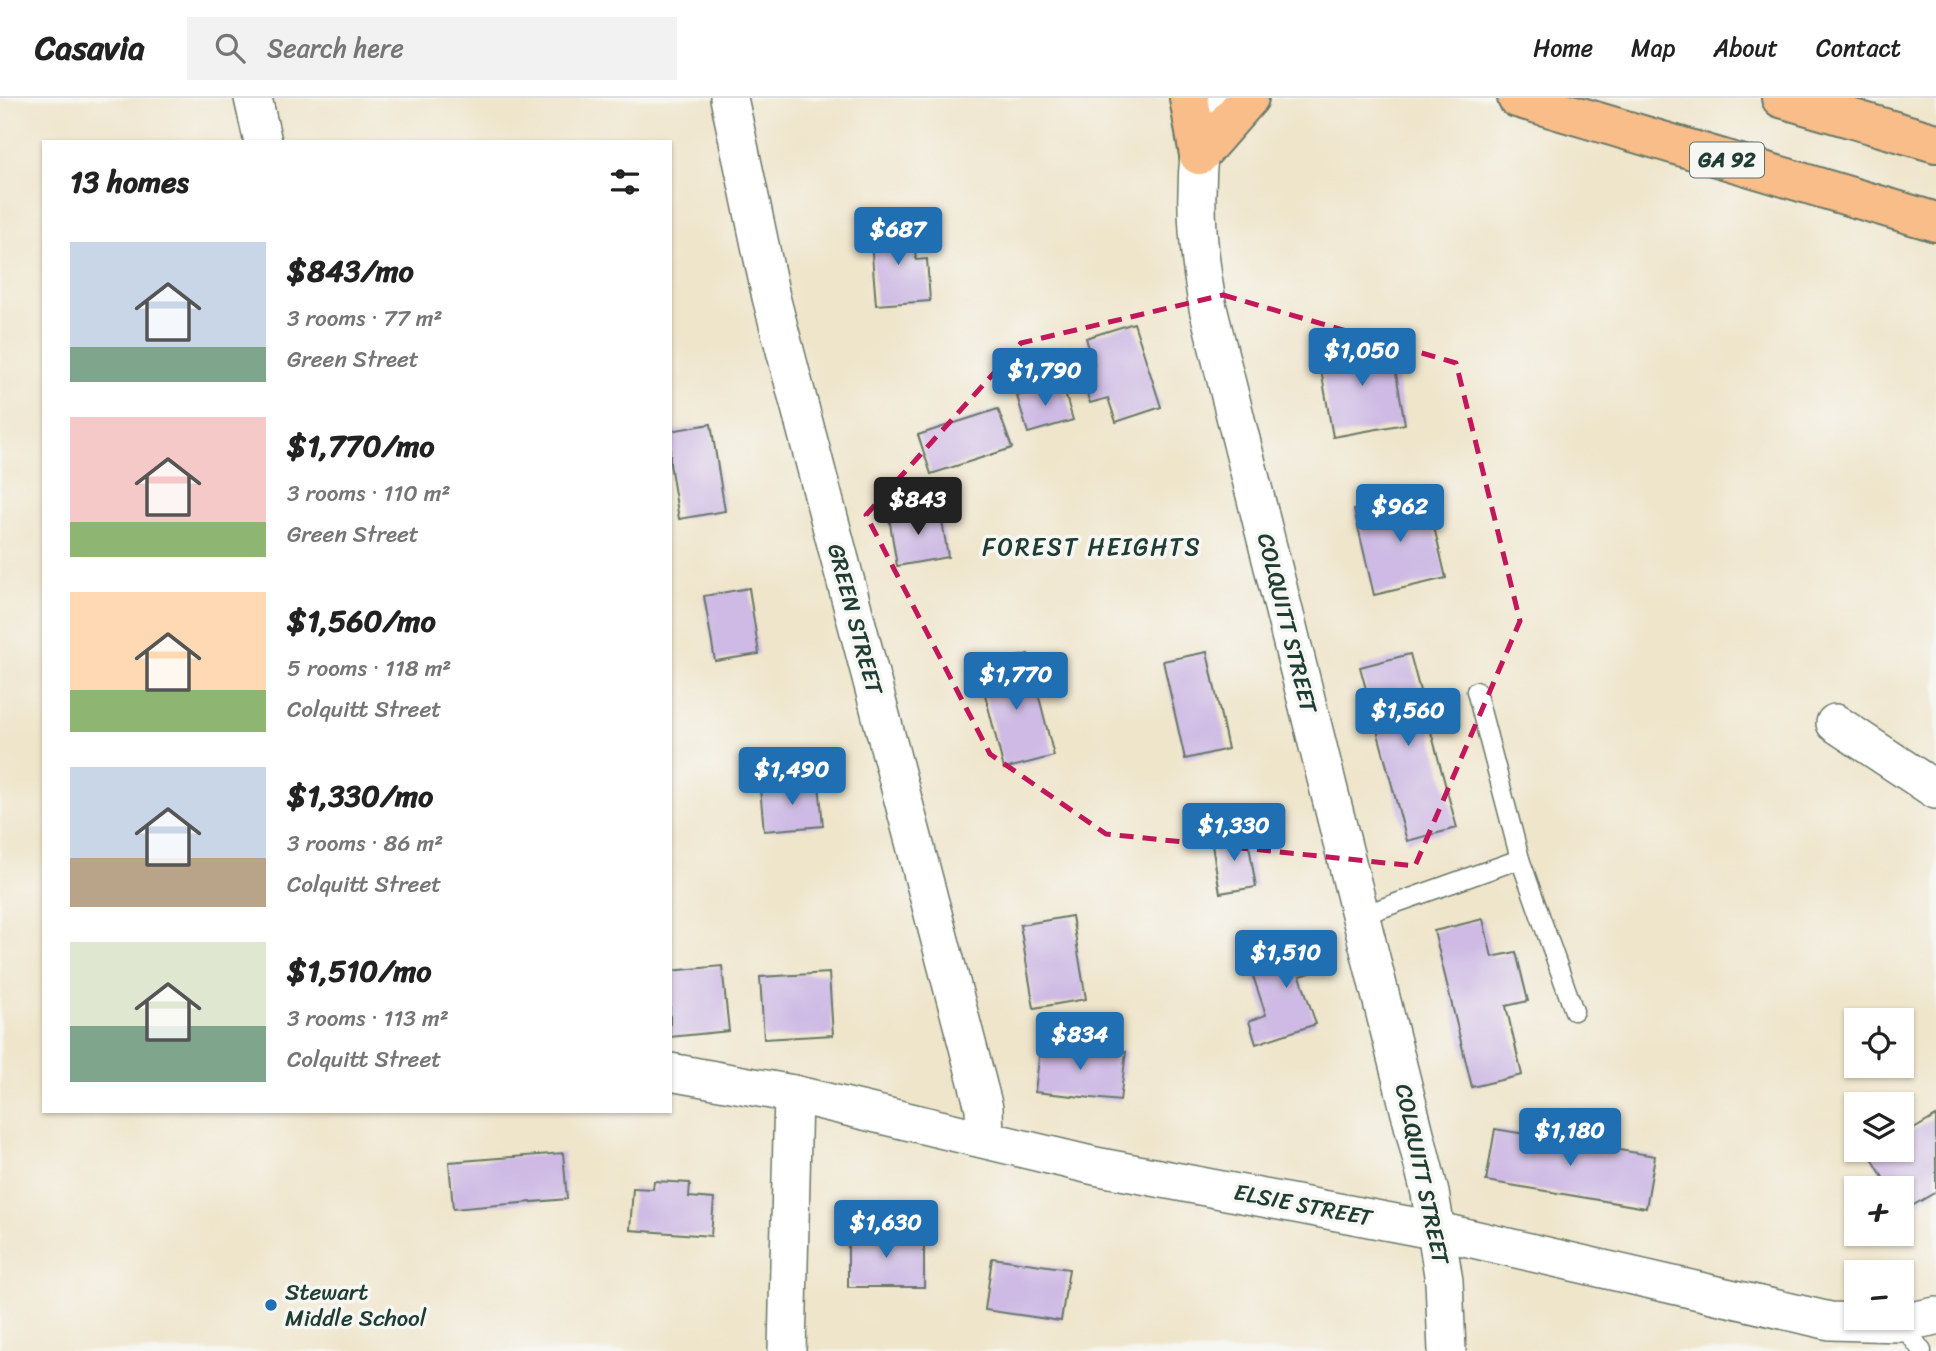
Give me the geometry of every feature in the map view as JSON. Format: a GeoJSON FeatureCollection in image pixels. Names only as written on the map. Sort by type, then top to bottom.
{"type":"FeatureCollection","features":[{"type":"Feature","properties":{"kind":"main road"},"geometry":{"type":"LineString","coordinates":[[1189,98],[1199,155]]}},
{"type":"Feature","properties":{"kind":"main road"},"geometry":{"type":"LineString","coordinates":[[1199,155],[1248,98]]}},
{"type":"Feature","properties":{"kind":"main road","name":"GA 92"},"geometry":{"type":"LineString","coordinates":[[1517,98],[1936,222]]}},
{"type":"Feature","properties":{"kind":"main road"},"geometry":{"type":"LineString","coordinates":[[1781,98],[1936,143]]}},
{"type":"Feature","properties":{"kind":"street"},"geometry":{"type":"LineString","coordinates":[[253,98],[263,140]]}},
{"type":"Feature","properties":{"kind":"street","name":"GREEN STREET"},"geometry":{"type":"LineString","coordinates":[[729,98],[771,297],[984,1108],[985,1138]]}},
{"type":"Feature","properties":{"kind":"street","name":"COLQUITT STREET"},"geometry":{"type":"LineString","coordinates":[[1209,98],[1195,196],[1197,249],[1208,308],[1438,1231],[1447,1351]]}},
{"type":"Feature","properties":{"kind":"street"},"geometry":{"type":"LineString","coordinates":[[1835,723],[1936,790]]}},
{"type":"Feature","properties":{"kind":"street","name":"ELSIE STREET"},"geometry":{"type":"LineString","coordinates":[[672,1072],[793,1094],[1095,1166],[1438,1231],[1830,1321],[1844,1321]]}},
{"type":"Feature","properties":{"kind":"street"},"geometry":{"type":"LineString","coordinates":[[787,1351],[793,1094]]}},
{"type":"Feature","properties":{"kind":"street","name":"ELSIE STREET"},"geometry":{"type":"LineString","coordinates":[[1914,1320],[1936,1316]]}},
{"type":"Feature","properties":{"kind":"lane"},"geometry":{"type":"LineString","coordinates":[[1476,691],[1520,859],[1574,1011]]}},
{"type":"Feature","properties":{"kind":"lane"},"geometry":{"type":"LineString","coordinates":[[1360,916],[1520,859]]}},
{"type":"Feature","properties":{"kind":"lane"},"geometry":{"type":"LineString","coordinates":[[1906,1330],[1922,1351]]}},
{"type":"Feature","properties":{"kind":"highlighted area"},"geometry":{"type":"Polygon","coordinates":[[[1223,295],[1456,363],[1520,621],[1415,866],[1106,834],[990,754],[866,515],[1021,343],[1223,295]]]}},
{"type":"Feature","properties":{"kind":"building"},"geometry":{"type":"Polygon","coordinates":[[[913,225],[916,260],[927,259],[930,301],[876,305],[870,229],[913,225]]]}},
{"type":"Feature","properties":{"kind":"building"},"geometry":{"type":"Polygon","coordinates":[[[1134,323],[1161,407],[1116,422],[1108,398],[1090,403],[1079,370],[1094,365],[1086,338],[1134,323]]]}},
{"type":"Feature","properties":{"kind":"building"},"geometry":{"type":"Polygon","coordinates":[[[1390,340],[1405,424],[1333,437],[1318,353],[1390,340]]]}},
{"type":"Feature","properties":{"kind":"building"},"geometry":{"type":"Polygon","coordinates":[[[1062,383],[1073,420],[1028,433],[1017,396],[1062,383]]]}},
{"type":"Feature","properties":{"kind":"building"},"geometry":{"type":"Polygon","coordinates":[[[998,409],[1012,448],[931,474],[918,435],[998,409]]]}},
{"type":"Feature","properties":{"kind":"building"},"geometry":{"type":"Polygon","coordinates":[[[711,424],[725,511],[679,519],[672,476],[672,431],[711,424]]]}},
{"type":"Feature","properties":{"kind":"building"},"geometry":{"type":"Polygon","coordinates":[[[1426,493],[1446,578],[1374,595],[1354,510],[1426,493]]]}},
{"type":"Feature","properties":{"kind":"building"},"geometry":{"type":"Polygon","coordinates":[[[940,508],[948,557],[897,566],[889,517],[940,508]]]}},
{"type":"Feature","properties":{"kind":"building"},"geometry":{"type":"Polygon","coordinates":[[[749,588],[759,654],[715,661],[704,596],[749,588]]]}},
{"type":"Feature","properties":{"kind":"building"},"geometry":{"type":"Polygon","coordinates":[[[1207,652],[1228,749],[1185,759],[1163,661],[1207,652]]]}},
{"type":"Feature","properties":{"kind":"building"},"geometry":{"type":"Polygon","coordinates":[[[1028,654],[1054,756],[1004,769],[978,667],[1028,654]]]}},
{"type":"Feature","properties":{"kind":"building"},"geometry":{"type":"Polygon","coordinates":[[[1410,654],[1457,828],[1407,841],[1360,667],[1410,654]]]}},
{"type":"Feature","properties":{"kind":"building"},"geometry":{"type":"Polygon","coordinates":[[[819,783],[823,826],[764,831],[760,788],[819,783]]]}},
{"type":"Feature","properties":{"kind":"building"},"geometry":{"type":"Polygon","coordinates":[[[1247,833],[1256,887],[1220,893],[1211,839],[1247,833]]]}},
{"type":"Feature","properties":{"kind":"building"},"geometry":{"type":"Polygon","coordinates":[[[1072,916],[1086,999],[1034,1008],[1020,925],[1072,916]]]}},
{"type":"Feature","properties":{"kind":"building"},"geometry":{"type":"Polygon","coordinates":[[[1483,919],[1492,957],[1516,952],[1528,1001],[1506,1006],[1522,1075],[1472,1087],[1434,931],[1483,919]]]}},
{"type":"Feature","properties":{"kind":"building"},"geometry":{"type":"Polygon","coordinates":[[[1324,940],[1333,966],[1300,976],[1316,1024],[1256,1044],[1249,1021],[1266,1015],[1249,964],[1324,940]]]}},
{"type":"Feature","properties":{"kind":"building"},"geometry":{"type":"Polygon","coordinates":[[[722,966],[729,1031],[672,1037],[672,971],[722,966]]]}},
{"type":"Feature","properties":{"kind":"building"},"geometry":{"type":"Polygon","coordinates":[[[829,973],[833,1035],[764,1039],[760,977],[829,973]]]}},
{"type":"Feature","properties":{"kind":"building"},"geometry":{"type":"Polygon","coordinates":[[[1041,1042],[1126,1052],[1120,1101],[1035,1092],[1041,1042]]]}},
{"type":"Feature","properties":{"kind":"building"},"geometry":{"type":"Polygon","coordinates":[[[1936,1116],[1936,1192],[1914,1205],[1914,1176],[1882,1176],[1874,1162],[1914,1162],[1914,1129],[1936,1116]]]}},
{"type":"Feature","properties":{"kind":"building"},"geometry":{"type":"Polygon","coordinates":[[[1495,1129],[1655,1156],[1646,1208],[1486,1181],[1495,1129]]]}},
{"type":"Feature","properties":{"kind":"building"},"geometry":{"type":"Polygon","coordinates":[[[563,1153],[567,1199],[453,1209],[449,1162],[563,1153]]]}},
{"type":"Feature","properties":{"kind":"building"},"geometry":{"type":"Polygon","coordinates":[[[654,1181],[690,1183],[689,1197],[714,1199],[711,1236],[630,1230],[633,1188],[653,1189],[654,1181]]]}},
{"type":"Feature","properties":{"kind":"building"},"geometry":{"type":"Polygon","coordinates":[[[848,1234],[924,1234],[924,1287],[848,1287],[848,1234]]]}},
{"type":"Feature","properties":{"kind":"building"},"geometry":{"type":"Polygon","coordinates":[[[992,1258],[1069,1269],[1061,1321],[985,1310],[992,1258]]]}},
{"type":"Feature","properties":{"kind":"place","name":"Stewart Middle School"},"geometry":{"type":"Point","coordinates":[271,1305]}},
{"type":"Feature","properties":{"kind":"district","name":"FOREST HEIGHTS"},"geometry":{"type":"Point","coordinates":[1092,547]}}]}
